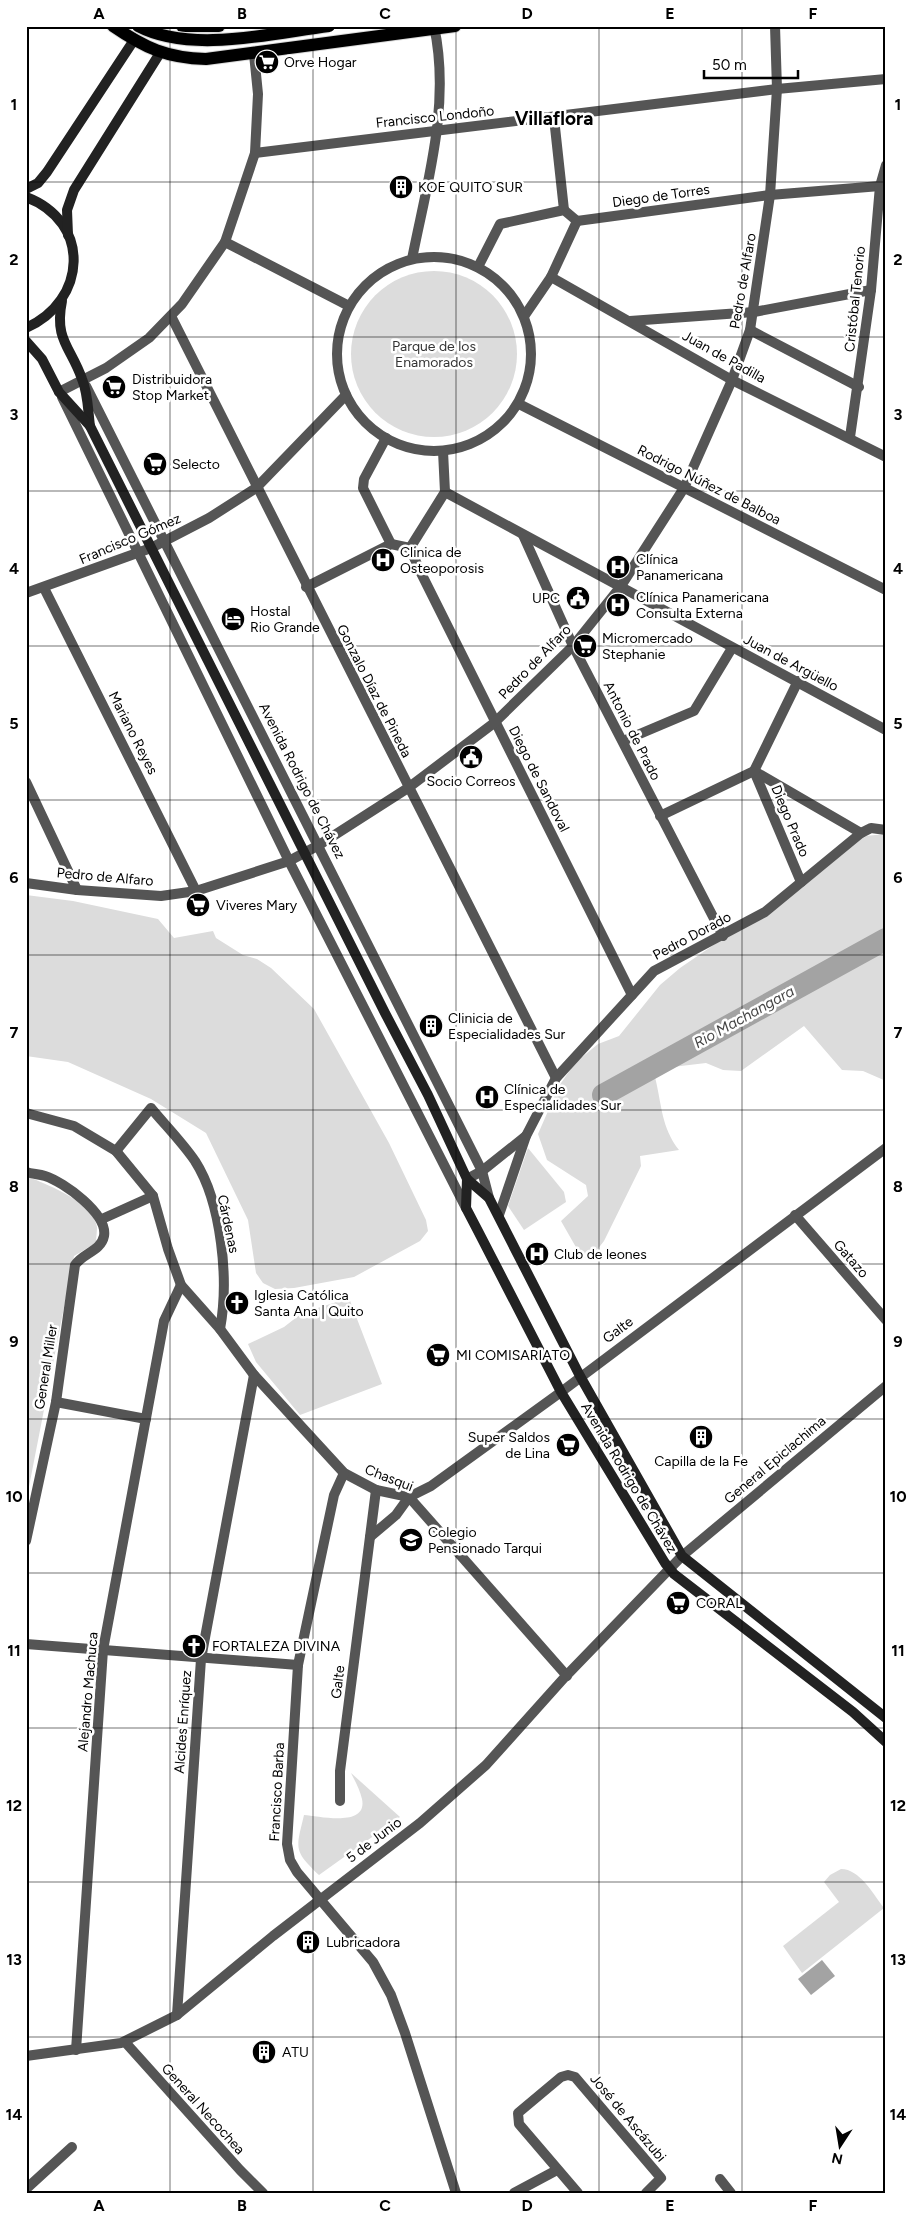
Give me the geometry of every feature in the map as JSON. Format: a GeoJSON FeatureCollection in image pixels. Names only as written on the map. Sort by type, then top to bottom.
{"type":"FeatureCollection","features":[{"type":"Feature","properties":{"kind":"main road"},"geometry":{"type":"LineString","coordinates":[[113,26],[134,40],[160,53],[182,58],[206,60],[455,26]]}},
{"type":"Feature","properties":{"kind":"main road"},"geometry":{"type":"LineString","coordinates":[[138,26],[168,36],[197,40],[329,26]]}},
{"type":"Feature","properties":{"kind":"main road"},"geometry":{"type":"LineString","coordinates":[[26,189],[38,183],[47,172],[143,26]]}},
{"type":"Feature","properties":{"kind":"main road"},"geometry":{"type":"LineString","coordinates":[[26,328],[40,322],[63,300],[70,285],[74,268],[73,251],[68,235],[67,210],[74,190],[175,26]]}},
{"type":"Feature","properties":{"kind":"main road"},"geometry":{"type":"LineString","coordinates":[[182,26],[219,26]]}},
{"type":"Feature","properties":{"kind":"main road"},"geometry":{"type":"LineString","coordinates":[[26,198],[52,212],[68,235]]}},
{"type":"Feature","properties":{"kind":"main road","name":"Avenida Rodrigo de Chávez"},"geometry":{"type":"LineString","coordinates":[[63,300],[60,324],[61,334],[83,380],[90,426]]}},
{"type":"Feature","properties":{"kind":"main road","name":"Avenida Rodrigo de Chávez"},"geometry":{"type":"LineString","coordinates":[[26,341],[42,359],[59,392],[90,426],[304,853],[428,1095],[467,1179],[490,1198],[580,1376],[682,1556],[886,1718]]}},
{"type":"Feature","properties":{"kind":"main road","name":"Avenida Rodrigo de Chávez"},"geometry":{"type":"LineString","coordinates":[[467,1179],[466,1208],[561,1392],[668,1569],[853,1712],[886,1742]]}},
{"type":"Feature","properties":{"kind":"street","name":"Pedro de Alfaro"},"geometry":{"type":"LineString","coordinates":[[26,883],[145,896],[196,891],[289,861],[319,845],[408,788],[494,723],[573,646],[621,586],[684,488],[732,380],[750,330],[770,195],[777,89],[774,26]]}},
{"type":"Feature","properties":{"kind":"street"},"geometry":{"type":"LineString","coordinates":[[412,259],[438,130],[441,72],[435,28]]}},
{"type":"Feature","properties":{"kind":"street"},"geometry":{"type":"LineString","coordinates":[[59,392],[129,353],[171,316],[195,286],[225,242],[255,153],[258,94],[254,54]]}},
{"type":"Feature","properties":{"kind":"street","name":"Francisco Londoño"},"geometry":{"type":"LineString","coordinates":[[255,153],[438,130],[554,118],[777,89],[886,79]]}},
{"type":"Feature","properties":{"kind":"street"},"geometry":{"type":"LineString","coordinates":[[525,315],[551,277],[577,222],[564,210],[554,118]]}},
{"type":"Feature","properties":{"kind":"street","name":"Cristóbal Tenorio"},"geometry":{"type":"LineString","coordinates":[[850,437],[871,290],[880,186],[886,165]]}},
{"type":"Feature","properties":{"kind":"street","name":"Diego de Torres"},"geometry":{"type":"LineString","coordinates":[[577,222],[770,195],[880,186]]}},
{"type":"Feature","properties":{"kind":"street"},"geometry":{"type":"LineString","coordinates":[[478,266],[500,224],[564,210]]}},
{"type":"Feature","properties":{"kind":"street"},"geometry":{"type":"LineString","coordinates":[[225,242],[349,306]]}},
{"type":"Feature","properties":{"kind":"street"},"geometry":{"type":"LineString","coordinates":[[446,257],[478,266],[506,287],[525,315],[532,345],[530,375],[519,404],[499,428],[473,444],[443,451],[413,449],[386,438],[362,420],[346,395],[337,366],[338,335],[349,306],[365,284],[386,268],[412,259],[446,257]]}},
{"type":"Feature","properties":{"kind":"street","name":"Juan de Padilla"},"geometry":{"type":"LineString","coordinates":[[551,277],[732,380],[850,437],[886,457]]}},
{"type":"Feature","properties":{"kind":"street"},"geometry":{"type":"LineString","coordinates":[[630,321],[754,312],[871,290]]}},
{"type":"Feature","properties":{"kind":"street","name":"Gonzalo Díaz de Pineda"},"geometry":{"type":"LineString","coordinates":[[171,316],[306,587],[556,1078]]}},
{"type":"Feature","properties":{"kind":"street"},"geometry":{"type":"LineString","coordinates":[[750,330],[858,387]]}},
{"type":"Feature","properties":{"kind":"street","name":"Avenida Rodrigo de Chávez"},"geometry":{"type":"LineString","coordinates":[[83,380],[482,1170],[490,1198]]}},
{"type":"Feature","properties":{"kind":"street","name":"Avenida Rodrigo de Chávez"},"geometry":{"type":"LineString","coordinates":[[59,392],[289,861],[466,1208]]}},
{"type":"Feature","properties":{"kind":"street","name":"Francisco Gómez"},"geometry":{"type":"LineString","coordinates":[[26,593],[166,542],[208,518],[256,488],[346,395]]}},
{"type":"Feature","properties":{"kind":"street","name":"Rodrigo Núñez de Balboa"},"geometry":{"type":"LineString","coordinates":[[519,404],[886,590]]}},
{"type":"Feature","properties":{"kind":"street"},"geometry":{"type":"LineString","coordinates":[[386,438],[364,479],[363,488],[391,544]]}},
{"type":"Feature","properties":{"kind":"street"},"geometry":{"type":"LineString","coordinates":[[306,587],[391,544],[410,548],[445,492],[443,451]]}},
{"type":"Feature","properties":{"kind":"street","name":"Juan de Argüello"},"geometry":{"type":"LineString","coordinates":[[445,492],[886,730]]}},
{"type":"Feature","properties":{"kind":"street","name":"Antonio de Prado"},"geometry":{"type":"LineString","coordinates":[[522,535],[573,646],[723,936]]}},
{"type":"Feature","properties":{"kind":"street","name":"Diego de Sandoval"},"geometry":{"type":"LineString","coordinates":[[410,548],[421,575],[494,723],[632,995]]}},
{"type":"Feature","properties":{"kind":"street","name":"Mariano Reyes"},"geometry":{"type":"LineString","coordinates":[[44,588],[196,891]]}},
{"type":"Feature","properties":{"kind":"street"},"geometry":{"type":"LineString","coordinates":[[623,741],[694,711],[732,648]]}},
{"type":"Feature","properties":{"kind":"street"},"geometry":{"type":"LineString","coordinates":[[660,816],[754,771],[798,681]]}},
{"type":"Feature","properties":{"kind":"street"},"geometry":{"type":"LineString","coordinates":[[754,771],[861,833],[871,828],[886,830]]}},
{"type":"Feature","properties":{"kind":"street","name":"Diego Prado"},"geometry":{"type":"LineString","coordinates":[[754,771],[802,882]]}},
{"type":"Feature","properties":{"kind":"street"},"geometry":{"type":"LineString","coordinates":[[26,782],[77,890]]}},
{"type":"Feature","properties":{"kind":"street","name":"Pedro Dorado"},"geometry":{"type":"LineString","coordinates":[[499,1215],[526,1136],[556,1078],[654,971],[765,912],[861,833]]}},
{"type":"Feature","properties":{"kind":"street","name":"Cárdenas"},"geometry":{"type":"LineString","coordinates":[[116,1151],[151,1108],[195,1162],[213,1204],[221,1247],[226,1293],[220,1329]]}},
{"type":"Feature","properties":{"kind":"street"},"geometry":{"type":"LineString","coordinates":[[26,1113],[74,1126],[116,1151],[153,1196],[181,1285]]}},
{"type":"Feature","properties":{"kind":"street","name":"Pedro Dorado"},"geometry":{"type":"LineString","coordinates":[[467,1179],[482,1170],[526,1136]]}},
{"type":"Feature","properties":{"kind":"street","name":"Galte"},"geometry":{"type":"LineString","coordinates":[[370,1537],[396,1515],[410,1497],[431,1486],[561,1392],[886,1148]]}},
{"type":"Feature","properties":{"kind":"street"},"geometry":{"type":"LineString","coordinates":[[26,1172],[46,1176],[72,1189],[102,1219],[153,1196]]}},
{"type":"Feature","properties":{"kind":"street","name":"Gatazo"},"geometry":{"type":"LineString","coordinates":[[795,1215],[886,1320]]}},
{"type":"Feature","properties":{"kind":"street","name":"General Miller"},"geometry":{"type":"LineString","coordinates":[[26,1541],[56,1402],[75,1265],[80,1257],[98,1247],[104,1235],[102,1219]]}},
{"type":"Feature","properties":{"kind":"street","name":"Chasqui"},"geometry":{"type":"LineString","coordinates":[[181,1285],[220,1329],[254,1375],[344,1473],[376,1490],[410,1497],[567,1676]]}},
{"type":"Feature","properties":{"kind":"street","name":"Alejandro Machuca"},"geometry":{"type":"LineString","coordinates":[[76,2050],[103,1650],[164,1321],[181,1285]]}},
{"type":"Feature","properties":{"kind":"street","name":"Alcides Enríquez"},"geometry":{"type":"LineString","coordinates":[[177,2015],[202,1659],[254,1375]]}},
{"type":"Feature","properties":{"kind":"street","name":"General Epiclachima"},"geometry":{"type":"LineString","coordinates":[[682,1556],[886,1386]]}},
{"type":"Feature","properties":{"kind":"street"},"geometry":{"type":"LineString","coordinates":[[56,1402],[146,1419]]}},
{"type":"Feature","properties":{"kind":"street","name":"Francisco Barba"},"geometry":{"type":"LineString","coordinates":[[344,1473],[334,1495],[298,1665],[287,1844],[290,1860],[297,1872],[373,1962],[391,1995],[456,2193]]}},
{"type":"Feature","properties":{"kind":"street","name":"Galte"},"geometry":{"type":"LineString","coordinates":[[340,1801],[340,1770],[376,1490]]}},
{"type":"Feature","properties":{"kind":"street","name":"5 de Junio"},"geometry":{"type":"LineString","coordinates":[[26,2056],[125,2042],[177,2015],[420,1822],[486,1765],[567,1676],[682,1556]]}},
{"type":"Feature","properties":{"kind":"street"},"geometry":{"type":"LineString","coordinates":[[26,1644],[298,1665]]}},
{"type":"Feature","properties":{"kind":"street","name":"General Necochea"},"geometry":{"type":"LineString","coordinates":[[125,2042],[263,2193]]}},
{"type":"Feature","properties":{"kind":"street","name":"José de Ascázubi"},"geometry":{"type":"LineString","coordinates":[[578,2193],[557,2170],[517,2119],[518,2114],[532,2101],[561,2076],[568,2075],[575,2077],[662,2178],[646,2193]]}},
{"type":"Feature","properties":{"kind":"street"},"geometry":{"type":"LineString","coordinates":[[26,2189],[72,2147]]}},
{"type":"Feature","properties":{"kind":"street"},"geometry":{"type":"LineString","coordinates":[[514,2193],[557,2170]]}},
{"type":"Feature","properties":{"kind":"street"},"geometry":{"type":"LineString","coordinates":[[720,2179],[731,2193]]}},
{"type":"Feature","properties":{"kind":"green space","name":"Parque de los Enamorados"},"geometry":{"type":"Polygon","coordinates":[[[426,271],[442,271],[466,277],[493,295],[511,322],[517,354],[511,386],[493,413],[466,431],[442,437],[426,437],[402,431],[381,418],[370,407],[357,386],[351,362],[351,346],[357,322],[370,301],[381,290],[402,277],[426,271]]]}},
{"type":"Feature","properties":{"kind":"green space"},"geometry":{"type":"Polygon","coordinates":[[[886,834],[886,1081],[863,1071],[842,1070],[804,1026],[741,1071],[723,1070],[706,1063],[664,1068],[655,1077],[665,1124],[679,1150],[640,1156],[641,1166],[604,1241],[589,1260],[581,1256],[561,1221],[588,1196],[586,1185],[547,1160],[538,1134],[559,1086],[575,1063],[598,1044],[619,1036],[660,985],[680,968],[801,885],[854,837],[886,834]]]}},
{"type":"Feature","properties":{"kind":"green space"},"geometry":{"type":"Polygon","coordinates":[[[26,895],[73,901],[158,919],[174,938],[213,931],[216,938],[243,955],[257,959],[271,968],[314,1009],[389,1143],[426,1220],[428,1231],[420,1241],[354,1277],[294,1288],[275,1289],[263,1283],[256,1273],[248,1220],[206,1133],[151,1099],[68,1062],[26,1056],[26,895]]]}},
{"type":"Feature","properties":{"kind":"green space"},"geometry":{"type":"Polygon","coordinates":[[[528,1148],[564,1192],[566,1202],[524,1230],[508,1206],[528,1148]]]}},
{"type":"Feature","properties":{"kind":"green space"},"geometry":{"type":"Polygon","coordinates":[[[26,1178],[31,1178],[70,1196],[88,1210],[94,1218],[97,1227],[96,1243],[74,1256],[26,1502],[26,1178]]]}},
{"type":"Feature","properties":{"kind":"green space"},"geometry":{"type":"Polygon","coordinates":[[[349,1298],[382,1384],[300,1415],[256,1362],[248,1344],[284,1327],[302,1313],[349,1298]]]}},
{"type":"Feature","properties":{"kind":"green space"},"geometry":{"type":"Polygon","coordinates":[[[351,1773],[400,1817],[319,1875],[305,1860],[299,1848],[299,1835],[304,1815],[341,1818],[358,1814],[362,1808],[362,1799],[351,1773]]]}},
{"type":"Feature","properties":{"kind":"green space"},"geometry":{"type":"Polygon","coordinates":[[[841,1869],[848,1870],[860,1878],[884,1908],[802,1973],[783,1946],[839,1902],[824,1882],[830,1875],[841,1869]]]}},
{"type":"Feature","properties":{"kind":"shaded area"},"geometry":{"type":"Polygon","coordinates":[[[822,1960],[835,1976],[811,1995],[798,1979],[822,1960]]]}},
{"type":"Feature","properties":{"kind":"waterway","name":"Rio Machangara"},"geometry":{"type":"LineString","coordinates":[[603,1095],[886,939]]}},
{"type":"Feature","properties":{"kind":"place","name":"Orve Hogar"},"geometry":{"type":"Point","coordinates":[267,62]}},
{"type":"Feature","properties":{"kind":"place","name":"KOE QUITO SUR"},"geometry":{"type":"Point","coordinates":[401,187]}},
{"type":"Feature","properties":{"kind":"place","name":"Distribuidora Stop Market"},"geometry":{"type":"Point","coordinates":[114,387]}},
{"type":"Feature","properties":{"kind":"place","name":"Selecto"},"geometry":{"type":"Point","coordinates":[155,464]}},
{"type":"Feature","properties":{"kind":"place","name":"Clinica de Osteoporosis"},"geometry":{"type":"Point","coordinates":[383,560]}},
{"type":"Feature","properties":{"kind":"place","name":"Clínica Panamericana"},"geometry":{"type":"Point","coordinates":[618,567]}},
{"type":"Feature","properties":{"kind":"place","name":"UPC"},"geometry":{"type":"Point","coordinates":[578,598]}},
{"type":"Feature","properties":{"kind":"place","name":"Clínica Panamericana Consulta Externa"},"geometry":{"type":"Point","coordinates":[618,605]}},
{"type":"Feature","properties":{"kind":"place","name":"Hostal Rio Grande"},"geometry":{"type":"Point","coordinates":[233,619]}},
{"type":"Feature","properties":{"kind":"place","name":"Micromercado Stephanie"},"geometry":{"type":"Point","coordinates":[585,646]}},
{"type":"Feature","properties":{"kind":"place","name":"Socio Correos"},"geometry":{"type":"Point","coordinates":[471,757]}},
{"type":"Feature","properties":{"kind":"place","name":"Viveres Mary"},"geometry":{"type":"Point","coordinates":[198,905]}},
{"type":"Feature","properties":{"kind":"place","name":"Clinicia de Especialidades Sur"},"geometry":{"type":"Point","coordinates":[431,1026]}},
{"type":"Feature","properties":{"kind":"place","name":"Clínica de Especialidades Sur"},"geometry":{"type":"Point","coordinates":[487,1097]}},
{"type":"Feature","properties":{"kind":"place","name":"Club de leones"},"geometry":{"type":"Point","coordinates":[537,1254]}},
{"type":"Feature","properties":{"kind":"place","name":"Iglesia Católica Santa Ana | Quito"},"geometry":{"type":"Point","coordinates":[237,1303]}},
{"type":"Feature","properties":{"kind":"place","name":"MI COMISARIATO"},"geometry":{"type":"Point","coordinates":[438,1355]}},
{"type":"Feature","properties":{"kind":"place","name":"Capilla de la Fe"},"geometry":{"type":"Point","coordinates":[701,1437]}},
{"type":"Feature","properties":{"kind":"place","name":"Super Saldos de Lina"},"geometry":{"type":"Point","coordinates":[568,1445]}},
{"type":"Feature","properties":{"kind":"place","name":"Colegio Pensionado Tarqui"},"geometry":{"type":"Point","coordinates":[411,1540]}},
{"type":"Feature","properties":{"kind":"place","name":"CORAL"},"geometry":{"type":"Point","coordinates":[678,1603]}},
{"type":"Feature","properties":{"kind":"place","name":"FORTALEZA DIVINA"},"geometry":{"type":"Point","coordinates":[194,1646]}},
{"type":"Feature","properties":{"kind":"place","name":"Lubricadora"},"geometry":{"type":"Point","coordinates":[308,1942]}},
{"type":"Feature","properties":{"kind":"place","name":"ATU"},"geometry":{"type":"Point","coordinates":[264,2052]}},
{"type":"Feature","properties":{"kind":"district","name":"Villaflora"},"geometry":{"type":"Point","coordinates":[554,118]}}]}
